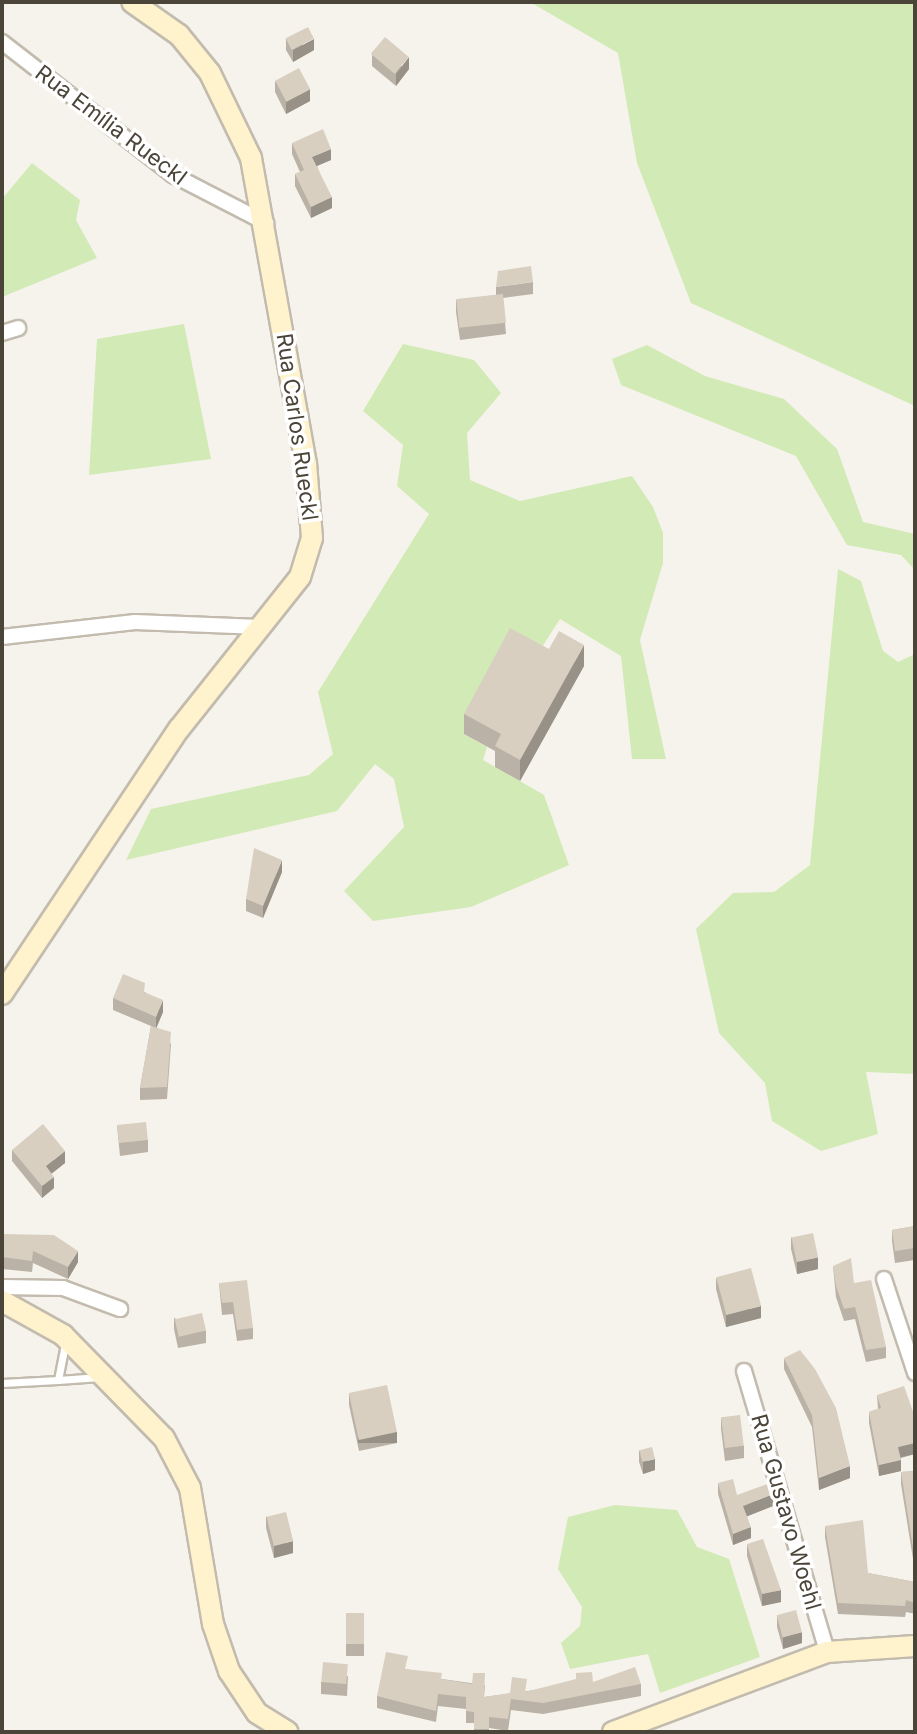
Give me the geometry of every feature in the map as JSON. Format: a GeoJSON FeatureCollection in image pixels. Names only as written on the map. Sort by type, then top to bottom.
{"type":"FeatureCollection","features":[{"type":"Feature","properties":{"kind":"street","name":"Rua Carlos Rueckl"},"geometry":{"type":"LineString","coordinates":[[2,994],[179,729],[300,577],[312,517],[266,223],[251,158],[210,73],[179,35],[132,2]]}},
{"type":"Feature","properties":{"kind":"street","name":"Rua Emília Rueckl"},"geometry":{"type":"LineString","coordinates":[[2,42],[173,175],[266,223]]}},
{"type":"Feature","properties":{"kind":"street"},"geometry":{"type":"LineString","coordinates":[[2,333],[18,328]]}},
{"type":"Feature","properties":{"kind":"street"},"geometry":{"type":"LineString","coordinates":[[2,637],[135,622],[260,627]]}},
{"type":"Feature","properties":{"kind":"street"},"geometry":{"type":"LineString","coordinates":[[884,1279],[915,1373]]}},
{"type":"Feature","properties":{"kind":"street"},"geometry":{"type":"LineString","coordinates":[[2,1287],[63,1288],[120,1309]]}},
{"type":"Feature","properties":{"kind":"street"},"geometry":{"type":"LineString","coordinates":[[2,1301],[63,1335],[109,1376],[164,1438],[187,1479],[229,1671],[257,1713],[287,1732]]}},
{"type":"Feature","properties":{"kind":"street","name":"Rua Gustavo Woehl"},"geometry":{"type":"LineString","coordinates":[[744,1371],[827,1652]]}},
{"type":"Feature","properties":{"kind":"street"},"geometry":{"type":"LineString","coordinates":[[613,1732],[827,1652],[915,1646]]}},
{"type":"Feature","properties":{"kind":"lane"},"geometry":{"type":"LineString","coordinates":[[58,1380],[66,1357],[63,1335]]}},
{"type":"Feature","properties":{"kind":"lane"},"geometry":{"type":"LineString","coordinates":[[2,1383],[109,1376]]}},
{"type":"Feature","properties":{"kind":"green space"},"geometry":{"type":"Polygon","coordinates":[[[530,2],[915,2],[915,406],[691,303],[637,163],[618,53],[530,2]]]}},
{"type":"Feature","properties":{"kind":"green space"},"geometry":{"type":"Polygon","coordinates":[[[32,163],[80,200],[76,220],[97,258],[2,297],[2,199],[32,163]]]}},
{"type":"Feature","properties":{"kind":"green space"},"geometry":{"type":"Polygon","coordinates":[[[184,324],[211,459],[89,475],[97,339],[184,324]]]}},
{"type":"Feature","properties":{"kind":"green space"},"geometry":{"type":"Polygon","coordinates":[[[403,344],[474,360],[501,393],[467,433],[470,480],[520,501],[632,476],[653,507],[663,533],[663,563],[640,640],[666,759],[632,759],[621,656],[560,619],[533,661],[464,734],[487,747],[483,760],[544,795],[569,865],[471,907],[373,921],[344,891],[404,827],[394,779],[375,764],[337,811],[126,860],[151,809],[309,775],[333,754],[318,692],[429,514],[397,486],[403,445],[363,411],[403,344]]]}},
{"type":"Feature","properties":{"kind":"green space"},"geometry":{"type":"Polygon","coordinates":[[[647,345],[705,376],[784,399],[837,449],[863,522],[915,534],[915,570],[901,555],[847,545],[796,456],[621,385],[612,359],[647,345]]]}},
{"type":"Feature","properties":{"kind":"green space"},"geometry":{"type":"Polygon","coordinates":[[[838,569],[861,581],[883,651],[898,662],[915,654],[915,1074],[866,1072],[878,1134],[821,1151],[772,1121],[765,1083],[719,1033],[696,929],[733,893],[774,892],[810,865],[838,569]]]}},
{"type":"Feature","properties":{"kind":"green space"},"geometry":{"type":"Polygon","coordinates":[[[615,1505],[677,1510],[697,1547],[729,1559],[760,1657],[660,1693],[648,1654],[570,1669],[561,1643],[580,1626],[582,1607],[558,1569],[568,1517],[615,1505]]]}},
{"type":"Feature","properties":{"kind":"building"},"geometry":{"type":"Polygon","coordinates":[[[308,27],[314,39],[292,50],[286,38],[308,27]]]}},
{"type":"Feature","properties":{"kind":"building"},"geometry":{"type":"Polygon","coordinates":[[[385,37],[409,57],[395,74],[371,54],[385,37]]]}},
{"type":"Feature","properties":{"kind":"building"},"geometry":{"type":"Polygon","coordinates":[[[299,68],[310,89],[286,102],[275,81],[299,68]]]}},
{"type":"Feature","properties":{"kind":"building"},"geometry":{"type":"Polygon","coordinates":[[[323,129],[331,149],[312,157],[332,197],[311,207],[295,174],[304,170],[292,143],[323,129]]]}},
{"type":"Feature","properties":{"kind":"building"},"geometry":{"type":"Polygon","coordinates":[[[531,266],[533,282],[496,287],[498,271],[531,266]]]}},
{"type":"Feature","properties":{"kind":"building"},"geometry":{"type":"Polygon","coordinates":[[[503,294],[506,323],[459,328],[456,299],[503,294]]]}},
{"type":"Feature","properties":{"kind":"building"},"geometry":{"type":"Polygon","coordinates":[[[510,628],[549,649],[559,631],[584,645],[520,760],[495,746],[501,734],[464,714],[510,628]]]}},
{"type":"Feature","properties":{"kind":"building"},"geometry":{"type":"Polygon","coordinates":[[[254,848],[282,860],[263,906],[246,899],[254,848]]]}},
{"type":"Feature","properties":{"kind":"building"},"geometry":{"type":"Polygon","coordinates":[[[123,974],[145,983],[144,992],[163,1000],[156,1017],[113,998],[123,974]]]}},
{"type":"Feature","properties":{"kind":"building"},"geometry":{"type":"Polygon","coordinates":[[[151,1026],[171,1032],[167,1087],[140,1088],[151,1026]]]}},
{"type":"Feature","properties":{"kind":"building"},"geometry":{"type":"Polygon","coordinates":[[[146,1122],[148,1140],[119,1143],[117,1125],[146,1122]]]}},
{"type":"Feature","properties":{"kind":"building"},"geometry":{"type":"Polygon","coordinates":[[[43,1124],[65,1151],[46,1166],[54,1177],[42,1186],[12,1150],[43,1124]]]}},
{"type":"Feature","properties":{"kind":"building"},"geometry":{"type":"Polygon","coordinates":[[[915,1226],[915,1248],[895,1251],[892,1230],[915,1226]]]}},
{"type":"Feature","properties":{"kind":"building"},"geometry":{"type":"Polygon","coordinates":[[[813,1233],[818,1257],[797,1262],[791,1238],[813,1233]]]}},
{"type":"Feature","properties":{"kind":"building"},"geometry":{"type":"Polygon","coordinates":[[[2,1234],[54,1235],[78,1251],[68,1267],[33,1251],[32,1261],[2,1257],[2,1234]]]}},
{"type":"Feature","properties":{"kind":"building"},"geometry":{"type":"Polygon","coordinates":[[[851,1258],[854,1283],[871,1280],[886,1347],[866,1350],[855,1307],[844,1309],[833,1266],[851,1258]]]}},
{"type":"Feature","properties":{"kind":"building"},"geometry":{"type":"Polygon","coordinates":[[[751,1268],[761,1306],[726,1315],[716,1277],[751,1268]]]}},
{"type":"Feature","properties":{"kind":"building"},"geometry":{"type":"Polygon","coordinates":[[[247,1280],[253,1328],[237,1330],[233,1302],[222,1303],[219,1283],[247,1280]]]}},
{"type":"Feature","properties":{"kind":"building"},"geometry":{"type":"Polygon","coordinates":[[[202,1313],[206,1331],[179,1337],[175,1319],[202,1313]]]}},
{"type":"Feature","properties":{"kind":"building"},"geometry":{"type":"Polygon","coordinates":[[[800,1350],[815,1369],[836,1408],[850,1466],[819,1478],[812,1415],[784,1358],[800,1350]]]}},
{"type":"Feature","properties":{"kind":"building"},"geometry":{"type":"Polygon","coordinates":[[[387,1385],[397,1432],[359,1440],[349,1393],[387,1385]]]}},
{"type":"Feature","properties":{"kind":"building"},"geometry":{"type":"Polygon","coordinates":[[[904,1386],[915,1417],[915,1443],[898,1447],[901,1460],[879,1465],[869,1412],[881,1408],[877,1395],[904,1386]]]}},
{"type":"Feature","properties":{"kind":"building"},"geometry":{"type":"Polygon","coordinates":[[[740,1415],[744,1446],[725,1448],[721,1417],[740,1415]]]}},
{"type":"Feature","properties":{"kind":"building"},"geometry":{"type":"Polygon","coordinates":[[[652,1447],[655,1459],[642,1462],[639,1450],[652,1447]]]}},
{"type":"Feature","properties":{"kind":"building"},"geometry":{"type":"Polygon","coordinates":[[[915,1471],[915,1547],[913,1548],[901,1472],[915,1471]]]}},
{"type":"Feature","properties":{"kind":"building"},"geometry":{"type":"Polygon","coordinates":[[[733,1479],[737,1495],[770,1483],[773,1494],[743,1506],[751,1527],[733,1534],[718,1483],[733,1479]]]}},
{"type":"Feature","properties":{"kind":"building"},"geometry":{"type":"Polygon","coordinates":[[[286,1512],[293,1541],[274,1546],[267,1517],[286,1512]]]}},
{"type":"Feature","properties":{"kind":"building"},"geometry":{"type":"Polygon","coordinates":[[[863,1520],[868,1573],[915,1582],[915,1603],[906,1600],[905,1606],[838,1603],[825,1526],[863,1520]]]}},
{"type":"Feature","properties":{"kind":"building"},"geometry":{"type":"Polygon","coordinates":[[[763,1539],[781,1590],[762,1594],[747,1544],[763,1539]]]}},
{"type":"Feature","properties":{"kind":"building"},"geometry":{"type":"Polygon","coordinates":[[[796,1610],[802,1632],[783,1637],[777,1615],[796,1610]]]}},
{"type":"Feature","properties":{"kind":"building"},"geometry":{"type":"Polygon","coordinates":[[[346,1613],[364,1613],[364,1644],[346,1644],[346,1613]]]}},
{"type":"Feature","properties":{"kind":"building"},"geometry":{"type":"Polygon","coordinates":[[[386,1652],[408,1656],[405,1669],[442,1673],[441,1679],[472,1684],[473,1673],[485,1673],[484,1697],[510,1693],[512,1677],[527,1679],[525,1692],[576,1679],[576,1673],[592,1672],[593,1682],[635,1667],[641,1684],[543,1703],[511,1699],[508,1719],[489,1717],[489,1729],[474,1729],[474,1712],[466,1711],[466,1697],[438,1694],[436,1711],[377,1696],[386,1652]]]}},
{"type":"Feature","properties":{"kind":"building"},"geometry":{"type":"Polygon","coordinates":[[[323,1662],[348,1664],[346,1684],[321,1682],[323,1662]]]}}]}
